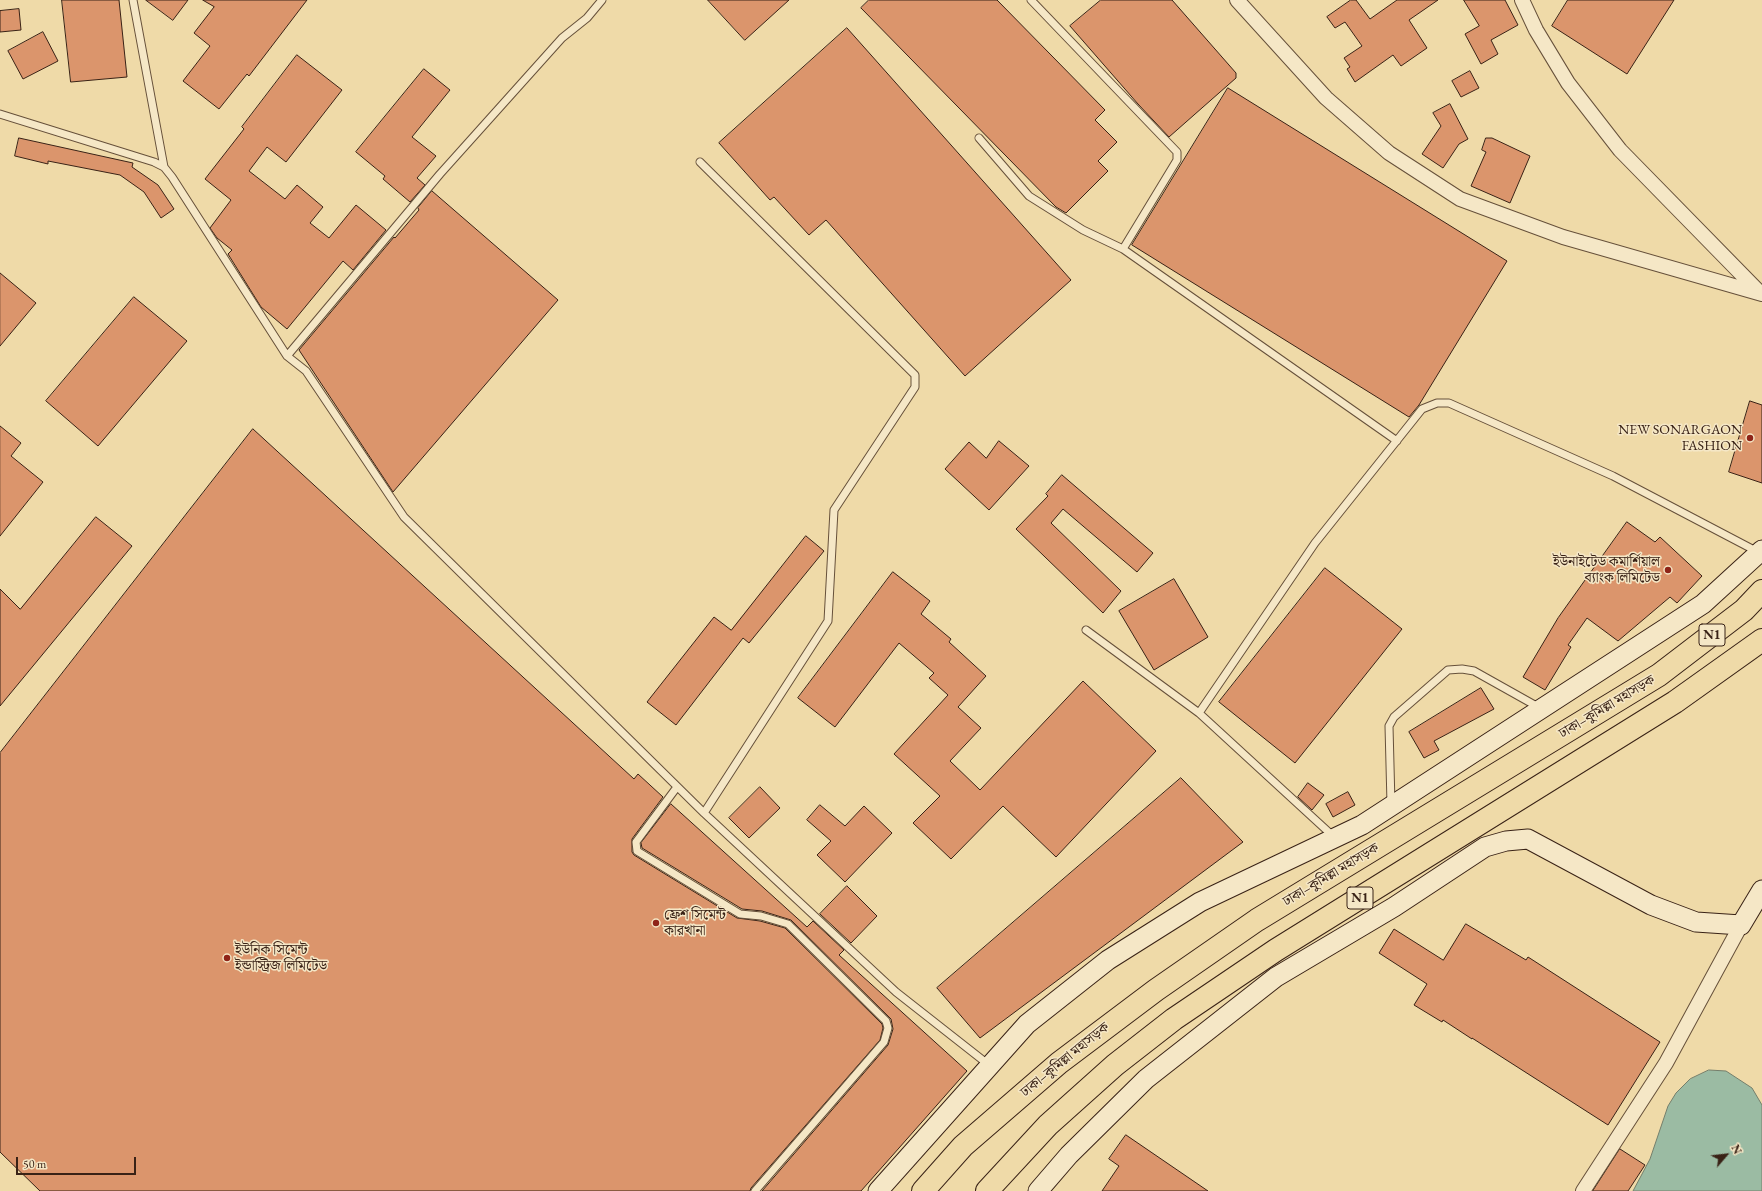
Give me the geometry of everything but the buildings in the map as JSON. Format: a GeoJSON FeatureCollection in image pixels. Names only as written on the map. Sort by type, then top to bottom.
{"type":"FeatureCollection","features":[{"type":"Feature","properties":{"kind":"highway","name":"ঢাকা–কুমিল্লা মহাসড়ক"},"geometry":{"type":"LineString","coordinates":[[923,1191],[963,1146],[1059,1063],[1156,990],[1264,916],[1659,675],[1744,610],[1762,591]]}},
{"type":"Feature","properties":{"kind":"highway","name":"N1"},"geometry":{"type":"LineString","coordinates":[[987,1191],[1048,1125],[1115,1065],[1174,1019],[1276,950],[1676,702],[1762,640]]}},
{"type":"Feature","properties":{"kind":"street"},"geometry":{"type":"LineString","coordinates":[[1237,0],[1326,98],[1389,153],[1460,199],[1563,238],[1761,293]]}},
{"type":"Feature","properties":{"kind":"street"},"geometry":{"type":"LineString","coordinates":[[1522,0],[1536,30],[1568,83],[1620,150],[1761,293]]}},
{"type":"Feature","properties":{"kind":"street"},"geometry":{"type":"LineString","coordinates":[[878,1191],[1027,1024],[1108,960],[1200,902],[1362,825],[1703,604],[1761,552]]}},
{"type":"Feature","properties":{"kind":"street"},"geometry":{"type":"LineString","coordinates":[[1038,1191],[1069,1155],[1146,1079],[1252,995],[1276,977],[1394,907],[1485,847],[1506,841],[1528,839],[1651,905],[1696,922],[1741,925]]}},
{"type":"Feature","properties":{"kind":"street"},"geometry":{"type":"LineString","coordinates":[[1583,1191],[1666,1063],[1741,925],[1760,899]]}},
{"type":"Feature","properties":{"kind":"lane"},"geometry":{"type":"LineString","coordinates":[[133,0],[164,167]]}},
{"type":"Feature","properties":{"kind":"lane"},"geometry":{"type":"LineString","coordinates":[[287,356],[440,174],[562,38],[587,18],[602,0]]}},
{"type":"Feature","properties":{"kind":"lane"},"geometry":{"type":"LineString","coordinates":[[1031,0],[1177,152],[1177,160],[1123,249]]}},
{"type":"Feature","properties":{"kind":"lane"},"geometry":{"type":"LineString","coordinates":[[0,114],[154,162],[164,167],[172,177],[287,356],[306,371],[404,517],[704,813],[896,992],[990,1065]]}},
{"type":"Feature","properties":{"kind":"lane"},"geometry":{"type":"LineString","coordinates":[[980,138],[1029,196],[1083,230],[1123,249],[1397,441]]}},
{"type":"Feature","properties":{"kind":"lane"},"geometry":{"type":"LineString","coordinates":[[700,162],[915,375],[915,387],[834,510],[828,621],[704,813]]}},
{"type":"Feature","properties":{"kind":"lane"},"geometry":{"type":"LineString","coordinates":[[1199,713],[1315,543],[1422,409],[1437,403],[1449,403],[1613,476],[1761,552]]}},
{"type":"Feature","properties":{"kind":"lane"},"geometry":{"type":"LineString","coordinates":[[1086,630],[1199,713],[1335,838]]}},
{"type":"Feature","properties":{"kind":"lane"},"geometry":{"type":"LineString","coordinates":[[1392,806],[1389,726],[1394,717],[1448,670],[1462,669],[1474,671],[1542,709]]}},
{"type":"Feature","properties":{"kind":"lane"},"geometry":{"type":"LineString","coordinates":[[677,787],[636,842],[637,851],[740,914],[761,916],[788,924],[886,1021],[888,1028],[884,1042],[755,1191]]}},
{"type":"Feature","properties":{"kind":"shaded area"},"geometry":{"type":"Polygon","coordinates":[[[1709,1070],[1726,1071],[1752,1088],[1762,1105],[1762,1191],[1633,1191],[1650,1159],[1668,1106],[1676,1093],[1690,1079],[1709,1070]]]}},
{"type":"Feature","properties":{"kind":"place","name":"NEW SONARGAON FASHION"},"geometry":{"type":"Point","coordinates":[1750,438]}},
{"type":"Feature","properties":{"kind":"place","name":"ইউনাইটেড কমার্শিয়াল ব্যাংক লিমিটেড"},"geometry":{"type":"Point","coordinates":[1668,570]}},
{"type":"Feature","properties":{"kind":"place","name":"ফ্রেশ সিমেন্ট কারখানা"},"geometry":{"type":"Point","coordinates":[656,923]}},
{"type":"Feature","properties":{"kind":"place","name":"ইউনিক সিমেন্ট ইন্ডাস্ট্রিজ লিমিটেড"},"geometry":{"type":"Point","coordinates":[227,958]}}]}
